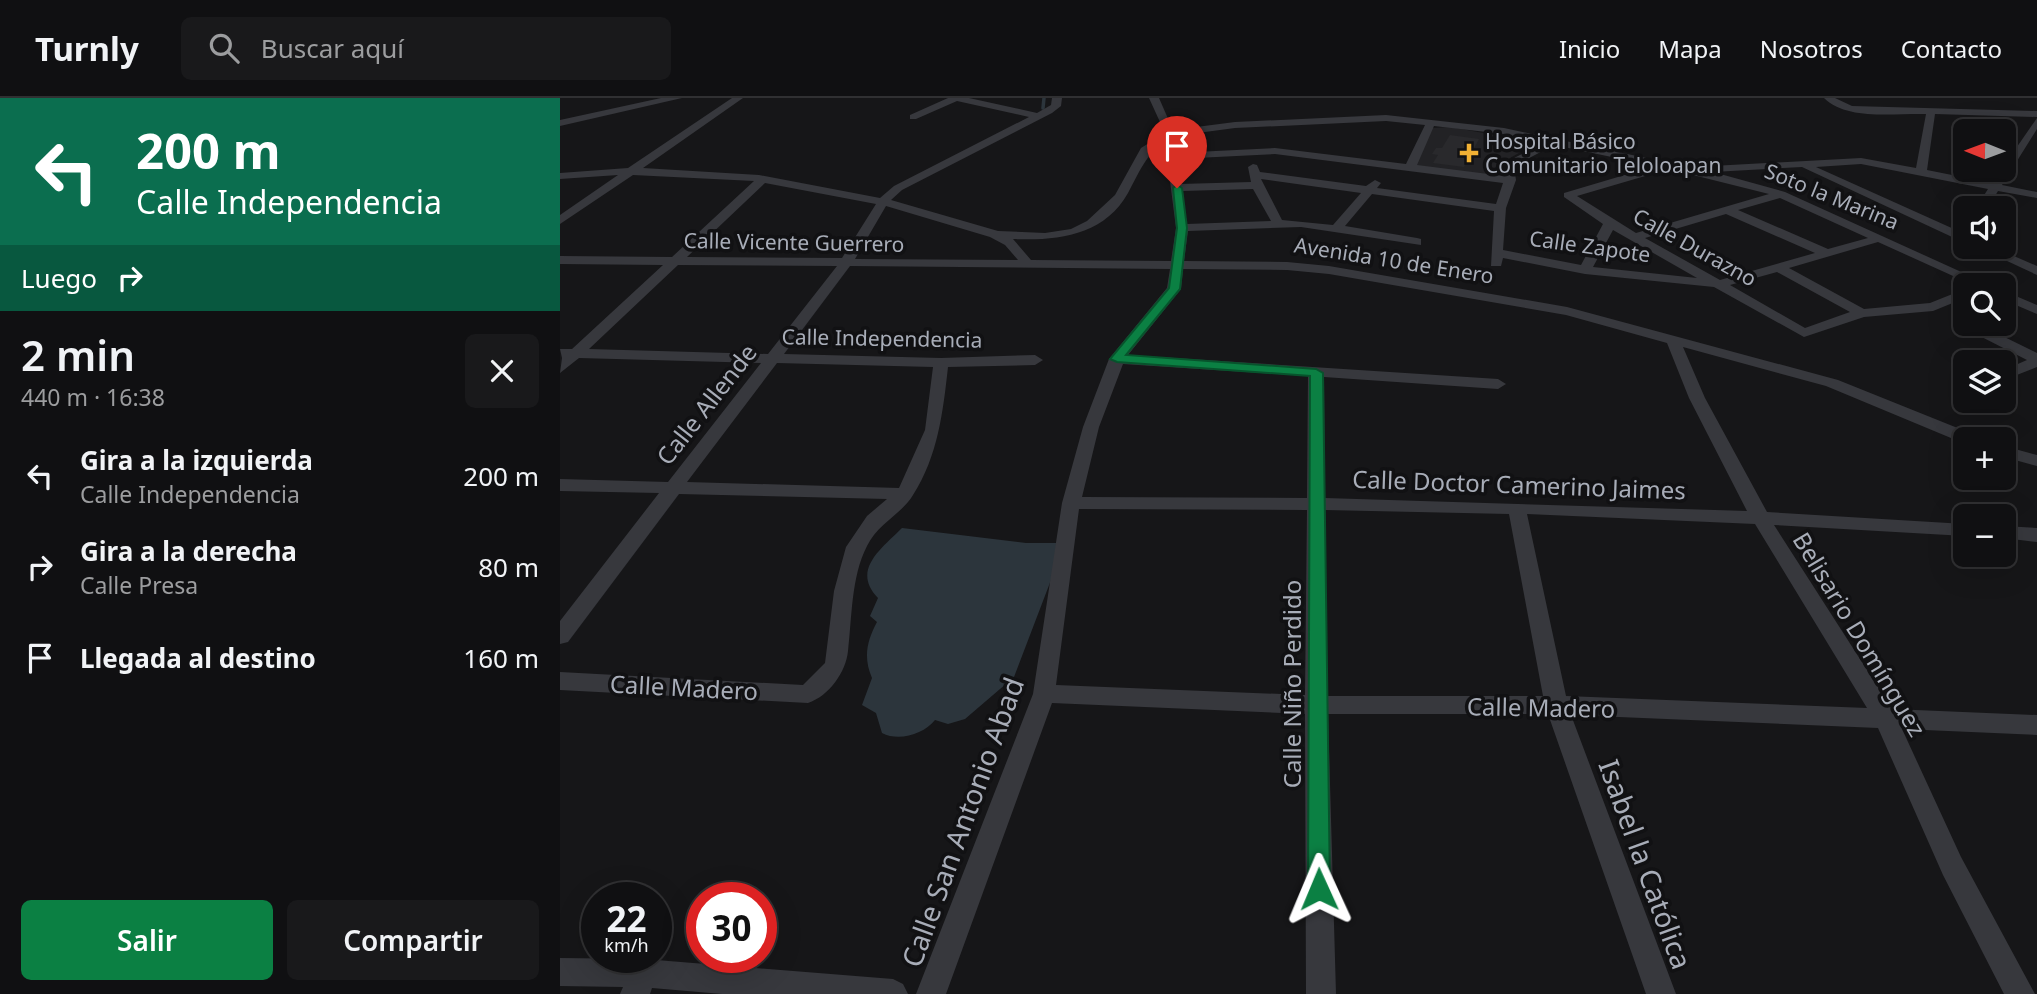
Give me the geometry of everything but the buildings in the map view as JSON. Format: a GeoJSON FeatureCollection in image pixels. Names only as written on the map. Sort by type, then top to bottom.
{"type":"FeatureCollection","features":[{"type":"Feature","properties":{"kind":"street"},"geometry":{"type":"LineString","coordinates":[[560,123],[676,98]]}},
{"type":"Feature","properties":{"kind":"street"},"geometry":{"type":"LineString","coordinates":[[560,220],[708,116],[738,98]]}},
{"type":"Feature","properties":{"kind":"street"},"geometry":{"type":"LineString","coordinates":[[913,117],[956,98],[1036,116]]}},
{"type":"Feature","properties":{"kind":"street"},"geometry":{"type":"LineString","coordinates":[[885,200],[898,188],[1056,106],[1057,98]]}},
{"type":"Feature","properties":{"kind":"street"},"geometry":{"type":"LineString","coordinates":[[1154,98],[1170,134]]}},
{"type":"Feature","properties":{"kind":"street"},"geometry":{"type":"LineString","coordinates":[[1829,98],[1843,108],[2037,114]]}},
{"type":"Feature","properties":{"kind":"street"},"geometry":{"type":"LineString","coordinates":[[1902,98],[1914,110]]}},
{"type":"Feature","properties":{"kind":"street"},"geometry":{"type":"LineString","coordinates":[[1921,173],[1931,111]]}},
{"type":"Feature","properties":{"kind":"street","name":"Soto la Marina"},"geometry":{"type":"LineString","coordinates":[[997,235],[1045,237],[1074,232],[1091,224],[1120,197],[1145,150],[1170,134],[1235,125],[1386,118],[1504,131],[1688,170],[1781,194],[1957,273]]}},
{"type":"Feature","properties":{"kind":"street"},"geometry":{"type":"LineString","coordinates":[[1991,196],[2037,121]]}},
{"type":"Feature","properties":{"kind":"street"},"geometry":{"type":"LineString","coordinates":[[1410,168],[1431,122]]}},
{"type":"Feature","properties":{"kind":"street"},"geometry":{"type":"LineString","coordinates":[[1235,125],[1278,223]]}},
{"type":"Feature","properties":{"kind":"street","name":"Calle San Antonio Abad"},"geometry":{"type":"LineString","coordinates":[[931,994],[1044,694],[1071,503],[1091,426],[1117,359],[1174,289],[1180,266],[1182,228],[1170,156],[1170,134]]}},
{"type":"Feature","properties":{"kind":"street"},"geometry":{"type":"LineString","coordinates":[[1177,188],[1257,180],[1369,190],[1500,208],[1510,180],[1508,165],[1522,155],[1548,146],[1550,141]]}},
{"type":"Feature","properties":{"kind":"street"},"geometry":{"type":"LineString","coordinates":[[1170,156],[1247,150],[1302,153],[1510,180]]}},
{"type":"Feature","properties":{"kind":"street"},"geometry":{"type":"LineString","coordinates":[[1688,170],[1861,161],[2037,195]]}},
{"type":"Feature","properties":{"kind":"street"},"geometry":{"type":"LineString","coordinates":[[1802,164],[1953,232]]}},
{"type":"Feature","properties":{"kind":"street"},"geometry":{"type":"LineString","coordinates":[[1337,228],[1390,165]]}},
{"type":"Feature","properties":{"kind":"street","name":"Calle Durazno"},"geometry":{"type":"LineString","coordinates":[[1667,167],[1568,195],[1610,223],[1804,333],[1862,313]]}},
{"type":"Feature","properties":{"kind":"street"},"geometry":{"type":"LineString","coordinates":[[560,176],[628,172],[762,180],[885,200],[997,235],[1017,248],[1028,266]]}},
{"type":"Feature","properties":{"kind":"street"},"geometry":{"type":"LineString","coordinates":[[560,368],[567,353],[673,262],[762,180]]}},
{"type":"Feature","properties":{"kind":"street"},"geometry":{"type":"LineString","coordinates":[[1635,237],[1781,194]]}},
{"type":"Feature","properties":{"kind":"street","name":"Calle Allende"},"geometry":{"type":"LineString","coordinates":[[560,636],[845,264],[885,200]]}},
{"type":"Feature","properties":{"kind":"street","name":"Calle Zapote"},"geometry":{"type":"LineString","coordinates":[[1500,208],[1497,258],[1719,284]]}},
{"type":"Feature","properties":{"kind":"street"},"geometry":{"type":"LineString","coordinates":[[1727,210],[1826,253]]}},
{"type":"Feature","properties":{"kind":"street"},"geometry":{"type":"LineString","coordinates":[[1182,228],[1278,223],[1337,228],[1417,243]]}},
{"type":"Feature","properties":{"kind":"street"},"geometry":{"type":"LineString","coordinates":[[1585,270],[1610,223]]}},
{"type":"Feature","properties":{"kind":"street"},"geometry":{"type":"LineString","coordinates":[[1719,284],[1880,238]]}},
{"type":"Feature","properties":{"kind":"street"},"geometry":{"type":"LineString","coordinates":[[2010,259],[2037,271]]}},
{"type":"Feature","properties":{"kind":"street","name":"Calle Vicente Guerrero"},"geometry":{"type":"LineString","coordinates":[[560,260],[1028,266]]}},
{"type":"Feature","properties":{"kind":"street","name":"Avenida 10 de Enero"},"geometry":{"type":"LineString","coordinates":[[1028,266],[1287,266],[1329,270],[1567,312],[1832,383],[1953,432]]}},
{"type":"Feature","properties":{"kind":"street"},"geometry":{"type":"LineString","coordinates":[[1778,267],[1862,313],[1933,307],[1953,298]]}},
{"type":"Feature","properties":{"kind":"street"},"geometry":{"type":"LineString","coordinates":[[2016,300],[2037,310]]}},
{"type":"Feature","properties":{"kind":"street"},"geometry":{"type":"LineString","coordinates":[[1933,307],[1953,317]]}},
{"type":"Feature","properties":{"kind":"street"},"geometry":{"type":"LineString","coordinates":[[1991,336],[2037,360]]}},
{"type":"Feature","properties":{"kind":"street","name":"Belisario Domínguez"},"geometry":{"type":"LineString","coordinates":[[1673,340],[1698,398],[1759,515],[1886,720],[1952,866],[2020,994]]}},
{"type":"Feature","properties":{"kind":"street","name":"Calle Independencia"},"geometry":{"type":"LineString","coordinates":[[567,353],[941,363],[1035,360]]}},
{"type":"Feature","properties":{"kind":"street"},"geometry":{"type":"LineString","coordinates":[[1117,359],[1499,384]]}},
{"type":"Feature","properties":{"kind":"street"},"geometry":{"type":"LineString","coordinates":[[2016,370],[2037,360]]}},
{"type":"Feature","properties":{"kind":"street"},"geometry":{"type":"LineString","coordinates":[[560,485],[905,494],[933,430],[941,363]]}},
{"type":"Feature","properties":{"kind":"street","name":"Calle Niño Perdido"},"geometry":{"type":"LineString","coordinates":[[1316,373],[1316,705],[1321,994]]}},
{"type":"Feature","properties":{"kind":"street"},"geometry":{"type":"LineString","coordinates":[[2016,455],[2037,461]]}},
{"type":"Feature","properties":{"kind":"street","name":"Calle Madero"},"geometry":{"type":"LineString","coordinates":[[560,681],[808,694],[836,666],[844,591],[856,547],[874,520],[905,494]]}},
{"type":"Feature","properties":{"kind":"street","name":"Calle Doctor Camerino Jaimes"},"geometry":{"type":"LineString","coordinates":[[1071,503],[1317,502],[1759,515],[1953,529]]}},
{"type":"Feature","properties":{"kind":"street","name":"Isabel la Católica"},"geometry":{"type":"LineString","coordinates":[[1517,509],[1556,705],[1661,994]]}},
{"type":"Feature","properties":{"kind":"street"},"geometry":{"type":"LineString","coordinates":[[2016,534],[2037,535]]}},
{"type":"Feature","properties":{"kind":"street","name":"Calle Madero"},"geometry":{"type":"LineString","coordinates":[[1044,694],[1316,705],[1556,705],[2037,725]]}},
{"type":"Feature","properties":{"kind":"street"},"geometry":{"type":"LineString","coordinates":[[560,972],[639,983],[893,994]]}},
{"type":"Feature","properties":{"kind":"shaded area","name":"Hospital Básico Comunitario Teloloapan"},"geometry":{"type":"Polygon","coordinates":[[[1451,127],[1537,143],[1501,163],[1497,178],[1411,166],[1431,128],[1451,127]]]}},
{"type":"Feature","properties":{"kind":"shaded area"},"geometry":{"type":"Polygon","coordinates":[[[902,528],[1026,543],[1059,543],[1051,580],[1014,677],[965,719],[948,724],[935,720],[918,733],[896,737],[882,733],[876,713],[862,705],[872,678],[867,649],[877,622],[870,616],[878,598],[870,588],[868,569],[878,552],[902,528]]]}},
{"type":"Feature","properties":{"kind":"waterway"},"geometry":{"type":"LineString","coordinates":[[1043,108],[1044,98]]}},
{"type":"Feature","properties":{"kind":"place","name":"Hospital Básico Comunitario Teloloapan"},"geometry":{"type":"Point","coordinates":[1469,153]}},
{"type":"Feature","properties":{"kind":"route"},"geometry":{"type":"LineString","coordinates":[[1177,188],[1182,228],[1180,266],[1174,289],[1117,359],[1316,373],[1319,889]]}}]}
